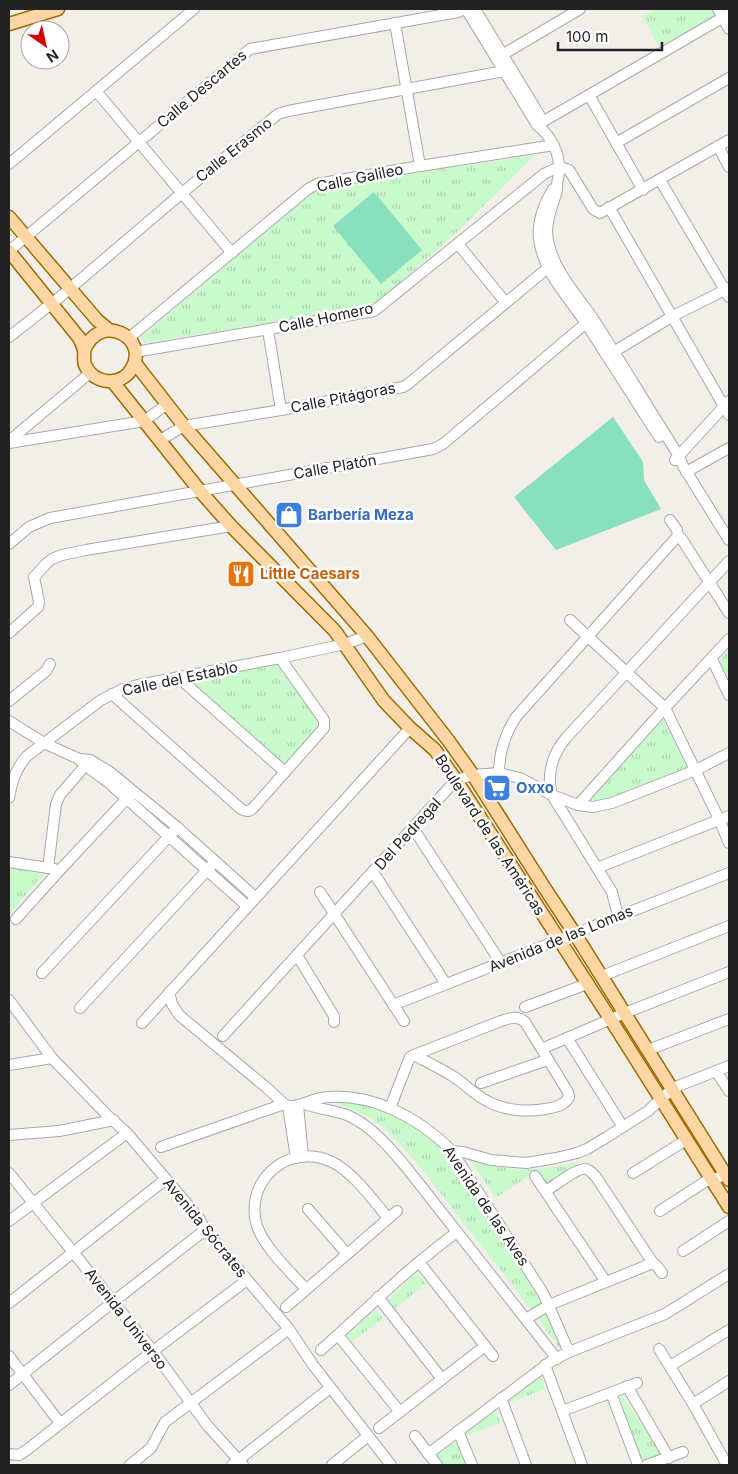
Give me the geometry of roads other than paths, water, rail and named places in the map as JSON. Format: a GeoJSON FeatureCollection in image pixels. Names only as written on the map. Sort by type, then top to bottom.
{"type":"FeatureCollection","features":[{"type":"Feature","properties":{"kind":"main road"},"geometry":{"type":"LineString","coordinates":[[9,17],[36,9]]}},
{"type":"Feature","properties":{"kind":"main road"},"geometry":{"type":"LineString","coordinates":[[9,24],[58,9]]}},
{"type":"Feature","properties":{"kind":"main road"},"geometry":{"type":"LineString","coordinates":[[9,216],[26,236],[60,296],[80,339],[84,351],[85,365],[90,373],[97,379],[113,382],[126,376],[131,370],[135,358]]}},
{"type":"Feature","properties":{"kind":"main road"},"geometry":{"type":"LineString","coordinates":[[9,251],[60,296],[109,330]]}},
{"type":"Feature","properties":{"kind":"main road"},"geometry":{"type":"LineString","coordinates":[[84,351],[92,337],[99,332],[109,330],[122,333],[128,338]]}},
{"type":"Feature","properties":{"kind":"main road","name":"Boulevard de las Américas"},"geometry":{"type":"LineString","coordinates":[[128,338],[133,345],[135,358],[166,405],[367,636],[448,740],[473,775],[728,1175]]}},
{"type":"Feature","properties":{"kind":"main road","name":"Boulevard de las Américas"},"geometry":{"type":"LineString","coordinates":[[113,382],[200,491],[231,526],[327,622],[345,644],[384,701],[435,750],[611,1020],[729,1207]]}},
{"type":"Feature","properties":{"kind":"main road"},"geometry":{"type":"LineString","coordinates":[[435,750],[448,740]]}},
{"type":"Feature","properties":{"kind":"street"},"geometry":{"type":"LineString","coordinates":[[9,164],[194,9]]}},
{"type":"Feature","properties":{"kind":"street"},"geometry":{"type":"LineString","coordinates":[[465,9],[500,57],[504,72],[542,126]]}},
{"type":"Feature","properties":{"kind":"street","name":"Calle Descartes"},"geometry":{"type":"LineString","coordinates":[[9,251],[250,49],[458,12],[465,9]]}},
{"type":"Feature","properties":{"kind":"street"},"geometry":{"type":"LineString","coordinates":[[475,9],[500,57],[558,154],[560,168],[557,185],[544,204],[539,226],[540,247],[552,265],[558,284],[589,320],[729,540]]}},
{"type":"Feature","properties":{"kind":"street"},"geometry":{"type":"LineString","coordinates":[[500,57],[576,10]]}},
{"type":"Feature","properties":{"kind":"street"},"geometry":{"type":"LineString","coordinates":[[542,126],[589,95],[723,14],[729,29]]}},
{"type":"Feature","properties":{"kind":"street"},"geometry":{"type":"LineString","coordinates":[[395,23],[420,166]]}},
{"type":"Feature","properties":{"kind":"street","name":"Calle Erasmo"},"geometry":{"type":"LineString","coordinates":[[9,337],[278,114],[407,88],[504,72]]}},
{"type":"Feature","properties":{"kind":"street"},"geometry":{"type":"LineString","coordinates":[[616,143],[729,78]]}},
{"type":"Feature","properties":{"kind":"street"},"geometry":{"type":"LineString","coordinates":[[96,91],[232,253]]}},
{"type":"Feature","properties":{"kind":"street"},"geometry":{"type":"LineString","coordinates":[[589,95],[643,190]]}},
{"type":"Feature","properties":{"kind":"street"},"geometry":{"type":"LineString","coordinates":[[560,168],[569,170],[595,211],[600,213],[729,140]]}},
{"type":"Feature","properties":{"kind":"street","name":"Calle Galileo"},"geometry":{"type":"LineString","coordinates":[[128,338],[316,184],[554,145]]}},
{"type":"Feature","properties":{"kind":"street"},"geometry":{"type":"LineString","coordinates":[[718,146],[729,167]]}},
{"type":"Feature","properties":{"kind":"street","name":"Calle Homero"},"geometry":{"type":"LineString","coordinates":[[135,358],[268,330],[374,311],[535,180],[544,174],[560,168]]}},
{"type":"Feature","properties":{"kind":"street"},"geometry":{"type":"LineString","coordinates":[[611,354],[673,316],[728,292],[660,180]]}},
{"type":"Feature","properties":{"kind":"street"},"geometry":{"type":"LineString","coordinates":[[609,207],[727,407],[680,464]]}},
{"type":"Feature","properties":{"kind":"street"},"geometry":{"type":"LineString","coordinates":[[458,244],[506,303]]}},
{"type":"Feature","properties":{"kind":"street","name":"Calle Pitágoras"},"geometry":{"type":"LineString","coordinates":[[160,440],[184,426],[403,387],[552,265]]}},
{"type":"Feature","properties":{"kind":"street","name":"Calle Platón"},"geometry":{"type":"LineString","coordinates":[[9,544],[28,527],[59,516],[438,447],[589,320]]}},
{"type":"Feature","properties":{"kind":"street"},"geometry":{"type":"LineString","coordinates":[[268,330],[281,410]]}},
{"type":"Feature","properties":{"kind":"street"},"geometry":{"type":"LineString","coordinates":[[9,442],[90,373]]}},
{"type":"Feature","properties":{"kind":"street"},"geometry":{"type":"LineString","coordinates":[[9,442],[144,421],[166,405]]}},
{"type":"Feature","properties":{"kind":"street"},"geometry":{"type":"LineString","coordinates":[[680,464],[729,448]]}},
{"type":"Feature","properties":{"kind":"street"},"geometry":{"type":"LineString","coordinates":[[670,520],[677,530],[678,537],[681,538],[729,613]]}},
{"type":"Feature","properties":{"kind":"street"},"geometry":{"type":"LineString","coordinates":[[9,633],[38,607],[39,602],[34,577],[52,559],[86,550],[231,526]]}},
{"type":"Feature","properties":{"kind":"street"},"geometry":{"type":"LineString","coordinates":[[499,773],[501,754],[507,732],[516,717],[678,537]]}},
{"type":"Feature","properties":{"kind":"street"},"geometry":{"type":"LineString","coordinates":[[618,916],[612,892],[552,795],[550,788],[554,757],[560,745],[729,561]]}},
{"type":"Feature","properties":{"kind":"street"},"geometry":{"type":"LineString","coordinates":[[570,620],[665,708],[696,770],[724,818],[729,844]]}},
{"type":"Feature","properties":{"kind":"street","name":"Calle del Establo"},"geometry":{"type":"LineString","coordinates":[[9,798],[12,780],[21,763],[32,750],[112,694],[138,685],[280,658],[345,644],[367,636]]}},
{"type":"Feature","properties":{"kind":"street"},"geometry":{"type":"LineString","coordinates":[[578,805],[729,639]]}},
{"type":"Feature","properties":{"kind":"street"},"geometry":{"type":"LineString","coordinates":[[112,694],[245,811],[251,810],[322,731],[325,724],[280,658]]}},
{"type":"Feature","properties":{"kind":"street"},"geometry":{"type":"LineString","coordinates":[[712,659],[729,695]]}},
{"type":"Feature","properties":{"kind":"street"},"geometry":{"type":"LineString","coordinates":[[9,701],[46,671],[50,664]]}},
{"type":"Feature","properties":{"kind":"street"},"geometry":{"type":"LineString","coordinates":[[178,677],[285,772]]}},
{"type":"Feature","properties":{"kind":"street"},"geometry":{"type":"LineString","coordinates":[[9,721],[44,742],[110,772],[169,836],[247,906]]}},
{"type":"Feature","properties":{"kind":"street"},"geometry":{"type":"LineString","coordinates":[[142,1022],[410,728]]}},
{"type":"Feature","properties":{"kind":"street"},"geometry":{"type":"LineString","coordinates":[[456,780],[473,775],[499,773],[520,778],[552,795],[578,805],[593,807],[612,803],[696,770],[729,753]]}},
{"type":"Feature","properties":{"kind":"street"},"geometry":{"type":"LineString","coordinates":[[48,868],[56,804],[60,795],[85,762]]}},
{"type":"Feature","properties":{"kind":"street","name":"Del Pedregal"},"geometry":{"type":"LineString","coordinates":[[223,1036],[456,780]]}},
{"type":"Feature","properties":{"kind":"street"},"geometry":{"type":"LineString","coordinates":[[130,795],[177,827],[255,897]]}},
{"type":"Feature","properties":{"kind":"street"},"geometry":{"type":"LineString","coordinates":[[16,919],[130,795]]}},
{"type":"Feature","properties":{"kind":"street"},"geometry":{"type":"LineString","coordinates":[[596,868],[724,818]]}},
{"type":"Feature","properties":{"kind":"street"},"geometry":{"type":"LineString","coordinates":[[42,974],[177,827]]}},
{"type":"Feature","properties":{"kind":"street"},"geometry":{"type":"LineString","coordinates":[[413,828],[501,963]]}},
{"type":"Feature","properties":{"kind":"street"},"geometry":{"type":"LineString","coordinates":[[9,862],[60,870]]}},
{"type":"Feature","properties":{"kind":"street"},"geometry":{"type":"LineString","coordinates":[[80,1008],[215,862]]}},
{"type":"Feature","properties":{"kind":"street"},"geometry":{"type":"LineString","coordinates":[[373,872],[446,984]]}},
{"type":"Feature","properties":{"kind":"street","name":"Avenida de las Lomas"},"geometry":{"type":"LineString","coordinates":[[393,1005],[729,873]]}},
{"type":"Feature","properties":{"kind":"street"},"geometry":{"type":"LineString","coordinates":[[320,892],[404,1021]]}},
{"type":"Feature","properties":{"kind":"street"},"geometry":{"type":"LineString","coordinates":[[602,976],[729,926]]}},
{"type":"Feature","properties":{"kind":"street"},"geometry":{"type":"LineString","coordinates":[[297,955],[334,1016],[334,1022]]}},
{"type":"Feature","properties":{"kind":"street"},"geometry":{"type":"LineString","coordinates":[[546,1047],[729,972]]}},
{"type":"Feature","properties":{"kind":"street"},"geometry":{"type":"LineString","coordinates":[[525,1007],[587,984]]}},
{"type":"Feature","properties":{"kind":"street"},"geometry":{"type":"LineString","coordinates":[[169,992],[172,1004],[179,1015],[267,1088],[294,1105],[348,1116],[368,1127],[381,1139],[406,1167],[557,1359]]}},
{"type":"Feature","properties":{"kind":"street","name":"Avenida Sócrates"},"geometry":{"type":"LineString","coordinates":[[9,1000],[52,1058],[126,1132],[199,1218],[205,1230],[288,1329],[330,1388],[391,1465]]}},
{"type":"Feature","properties":{"kind":"street"},"geometry":{"type":"LineString","coordinates":[[390,1108],[408,1060],[414,1055],[508,1018],[516,1017],[525,1022],[568,1092],[568,1099],[554,1107],[528,1110],[506,1108],[489,1102],[455,1077],[414,1055]]}},
{"type":"Feature","properties":{"kind":"street"},"geometry":{"type":"LineString","coordinates":[[648,1050],[729,1019]]}},
{"type":"Feature","properties":{"kind":"street"},"geometry":{"type":"LineString","coordinates":[[567,1038],[623,1128]]}},
{"type":"Feature","properties":{"kind":"street"},"geometry":{"type":"LineString","coordinates":[[9,1065],[52,1058]]}},
{"type":"Feature","properties":{"kind":"street"},"geometry":{"type":"LineString","coordinates":[[481,1083],[547,1060]]}},
{"type":"Feature","properties":{"kind":"street"},"geometry":{"type":"LineString","coordinates":[[452,1151],[491,1160],[526,1163],[577,1153],[623,1128],[648,1111],[672,1088],[729,1066]]}},
{"type":"Feature","properties":{"kind":"street"},"geometry":{"type":"LineString","coordinates":[[716,1071],[729,1092]]}},
{"type":"Feature","properties":{"kind":"street","name":"Avenida de las Aves"},"geometry":{"type":"LineString","coordinates":[[161,1147],[318,1098],[352,1097],[390,1108],[424,1126],[452,1151],[543,1292],[569,1352]]}},
{"type":"Feature","properties":{"kind":"street"},"geometry":{"type":"LineString","coordinates":[[294,1105],[299,1157]]}},
{"type":"Feature","properties":{"kind":"street"},"geometry":{"type":"LineString","coordinates":[[9,1136],[59,1131],[114,1120]]}},
{"type":"Feature","properties":{"kind":"street"},"geometry":{"type":"LineString","coordinates":[[9,1221],[126,1132]]}},
{"type":"Feature","properties":{"kind":"street"},"geometry":{"type":"LineString","coordinates":[[633,1173],[686,1140]]}},
{"type":"Feature","properties":{"kind":"street"},"geometry":{"type":"LineString","coordinates":[[306,1289],[269,1247],[258,1228],[254,1207],[257,1192],[268,1174],[281,1163],[299,1157],[314,1156],[321,1158],[341,1167],[388,1218]]}},
{"type":"Feature","properties":{"kind":"street"},"geometry":{"type":"LineString","coordinates":[[546,1191],[578,1170],[585,1168],[589,1170],[596,1177],[662,1274]]}},
{"type":"Feature","properties":{"kind":"street","name":"Avenida Universo"},"geometry":{"type":"LineString","coordinates":[[9,1173],[153,1351],[237,1464]]}},
{"type":"Feature","properties":{"kind":"street"},"geometry":{"type":"LineString","coordinates":[[660,1211],[706,1182],[728,1175]]}},
{"type":"Feature","properties":{"kind":"street"},"geometry":{"type":"LineString","coordinates":[[535,1176],[606,1282]]}},
{"type":"Feature","properties":{"kind":"street"},"geometry":{"type":"LineString","coordinates":[[9,1303],[166,1180]]}},
{"type":"Feature","properties":{"kind":"street"},"geometry":{"type":"LineString","coordinates":[[308,1209],[347,1254]]}},
{"type":"Feature","properties":{"kind":"street"},"geometry":{"type":"LineString","coordinates":[[286,1307],[397,1211]]}},
{"type":"Feature","properties":{"kind":"street"},"geometry":{"type":"LineString","coordinates":[[684,1251],[729,1221]]}},
{"type":"Feature","properties":{"kind":"street"},"geometry":{"type":"LineString","coordinates":[[9,1385],[205,1230]]}},
{"type":"Feature","properties":{"kind":"street"},"geometry":{"type":"LineString","coordinates":[[321,1350],[378,1297],[457,1232]]}},
{"type":"Feature","properties":{"kind":"street"},"geometry":{"type":"LineString","coordinates":[[419,1262],[493,1356]]}},
{"type":"Feature","properties":{"kind":"street"},"geometry":{"type":"LineString","coordinates":[[526,1319],[549,1305],[653,1263]]}},
{"type":"Feature","properties":{"kind":"street"},"geometry":{"type":"LineString","coordinates":[[428,1454],[545,1365],[569,1352],[665,1314],[729,1274]]}},
{"type":"Feature","properties":{"kind":"street"},"geometry":{"type":"LineString","coordinates":[[9,1454],[14,1456],[24,1452],[247,1280]]}},
{"type":"Feature","properties":{"kind":"street"},"geometry":{"type":"LineString","coordinates":[[378,1297],[442,1379]]}},
{"type":"Feature","properties":{"kind":"street"},"geometry":{"type":"LineString","coordinates":[[130,1465],[151,1448],[165,1422],[288,1329]]}},
{"type":"Feature","properties":{"kind":"street"},"geometry":{"type":"LineString","coordinates":[[670,1366],[729,1330]]}},
{"type":"Feature","properties":{"kind":"street"},"geometry":{"type":"LineString","coordinates":[[338,1336],[400,1412]]}},
{"type":"Feature","properties":{"kind":"street"},"geometry":{"type":"LineString","coordinates":[[379,1428],[485,1346]]}},
{"type":"Feature","properties":{"kind":"street"},"geometry":{"type":"LineString","coordinates":[[659,1349],[693,1404],[727,1465]]}},
{"type":"Feature","properties":{"kind":"street"},"geometry":{"type":"LineString","coordinates":[[9,1356],[60,1423]]}},
{"type":"Feature","properties":{"kind":"street"},"geometry":{"type":"LineString","coordinates":[[545,1365],[582,1465]]}},
{"type":"Feature","properties":{"kind":"street"},"geometry":{"type":"LineString","coordinates":[[693,1404],[729,1381]]}},
{"type":"Feature","properties":{"kind":"street"},"geometry":{"type":"LineString","coordinates":[[562,1411],[632,1385],[668,1458]]}},
{"type":"Feature","properties":{"kind":"street"},"geometry":{"type":"LineString","coordinates":[[237,1464],[330,1388]]}},
{"type":"Feature","properties":{"kind":"street"},"geometry":{"type":"LineString","coordinates":[[611,1393],[638,1465]]}},
{"type":"Feature","properties":{"kind":"street"},"geometry":{"type":"LineString","coordinates":[[501,1398],[526,1465]]}},
{"type":"Feature","properties":{"kind":"street"},"geometry":{"type":"LineString","coordinates":[[458,1431],[472,1465]]}},
{"type":"Feature","properties":{"kind":"street"},"geometry":{"type":"LineString","coordinates":[[332,1465],[368,1436]]}},
{"type":"Feature","properties":{"kind":"street"},"geometry":{"type":"LineString","coordinates":[[415,1436],[437,1465]]}},
{"type":"Feature","properties":{"kind":"street"},"geometry":{"type":"LineString","coordinates":[[647,1465],[683,1452]]}},
{"type":"Feature","properties":{"kind":"place","name":"Barbería Meza"},"geometry":{"type":"Point","coordinates":[289,515]}},
{"type":"Feature","properties":{"kind":"place","name":"Little Caesars"},"geometry":{"type":"Point","coordinates":[241,574]}},
{"type":"Feature","properties":{"kind":"place","name":"Oxxo"},"geometry":{"type":"Point","coordinates":[497,788]}}]}
